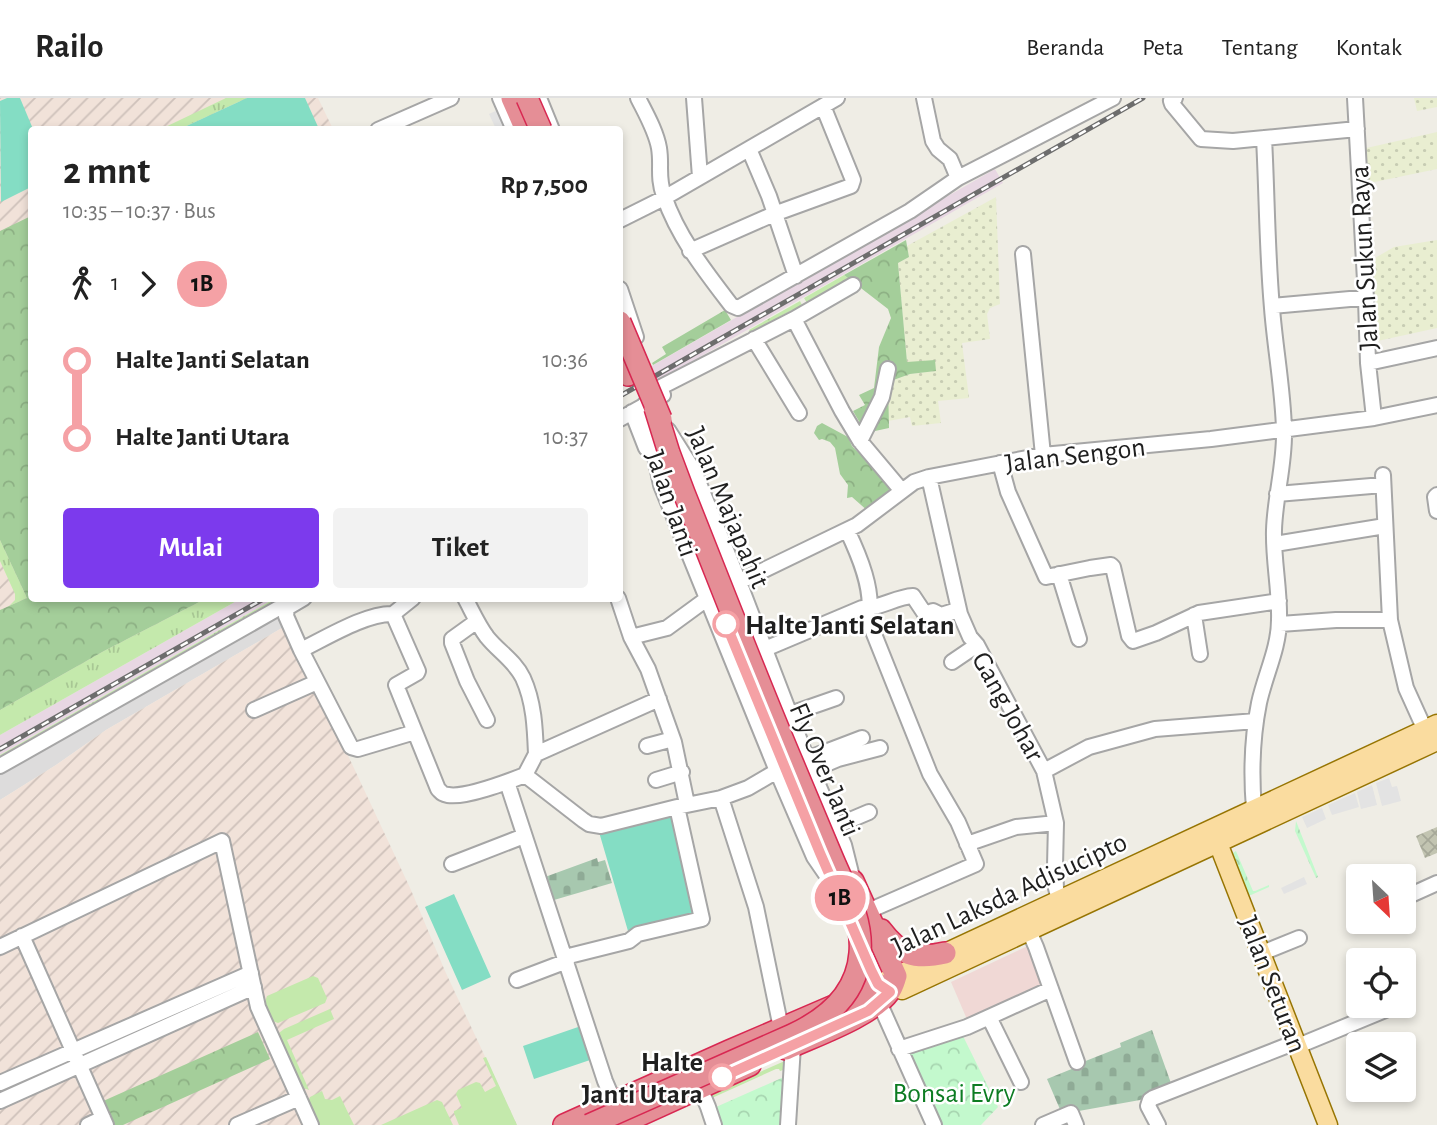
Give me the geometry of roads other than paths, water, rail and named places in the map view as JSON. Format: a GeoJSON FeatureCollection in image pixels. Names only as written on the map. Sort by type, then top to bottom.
{"type":"FeatureCollection","features":[{"type":"Feature","properties":{"kind":"highway"},"geometry":{"type":"LineString","coordinates":[[512,98],[524,126]]}},
{"type":"Feature","properties":{"kind":"highway"},"geometry":{"type":"LineString","coordinates":[[527,98],[544,126]]}},
{"type":"Feature","properties":{"kind":"highway","name":"Jalan Majapahit"},"geometry":{"type":"LineString","coordinates":[[623,335],[640,409],[669,453],[684,493]]}},
{"type":"Feature","properties":{"kind":"highway","name":"Jalan Majapahit"},"geometry":{"type":"LineString","coordinates":[[623,363],[674,497],[831,842]]}},
{"type":"Feature","properties":{"kind":"highway","name":"Jalan Majapahit"},"geometry":{"type":"LineString","coordinates":[[640,409],[678,450],[801,760],[884,995]]}},
{"type":"Feature","properties":{"kind":"highway","name":"Fly Over Janti"},"geometry":{"type":"LineString","coordinates":[[589,1125],[818,1021],[843,998],[859,964],[860,932],[852,903],[684,493]]}},
{"type":"Feature","properties":{"kind":"highway"},"geometry":{"type":"LineString","coordinates":[[825,1010],[847,967],[858,916],[900,950],[922,957],[945,953]]}},
{"type":"Feature","properties":{"kind":"highway","name":"Jalan Laksda Adisucipto"},"geometry":{"type":"LineString","coordinates":[[787,1037],[825,1010],[871,990],[884,995]]}},
{"type":"Feature","properties":{"kind":"highway","name":"Jalan Laksda Adisucipto"},"geometry":{"type":"LineString","coordinates":[[564,1125],[614,1102],[718,1068],[884,995]]}},
{"type":"Feature","properties":{"kind":"highway","name":"Jalan Laksda Adisucipto"},"geometry":{"type":"LineString","coordinates":[[618,1125],[699,1088],[718,1068]]}},
{"type":"Feature","properties":{"kind":"main road","name":"Jalan Laksda Adisucipto"},"geometry":{"type":"LineString","coordinates":[[884,995],[1021,940],[1069,901],[1254,809],[1422,739]]}},
{"type":"Feature","properties":{"kind":"main road","name":"Jalan Laksda Adisucipto"},"geometry":{"type":"LineString","coordinates":[[884,995],[945,953],[1218,843],[1422,739]]}},
{"type":"Feature","properties":{"kind":"main road","name":"Jalan Seturan"},"geometry":{"type":"LineString","coordinates":[[1218,843],[1328,1125]]}},
{"type":"Feature","properties":{"kind":"main road","name":"Jalan Laksda Adisucipto"},"geometry":{"type":"LineString","coordinates":[[884,995],[1029,931]]}},
{"type":"Feature","properties":{"kind":"street"},"geometry":{"type":"LineString","coordinates":[[387,126],[451,98]]}},
{"type":"Feature","properties":{"kind":"street"},"geometry":{"type":"LineString","coordinates":[[500,98],[512,126]]}},
{"type":"Feature","properties":{"kind":"street"},"geometry":{"type":"LineString","coordinates":[[539,98],[545,126]]}},
{"type":"Feature","properties":{"kind":"street"},"geometry":{"type":"LineString","coordinates":[[638,98],[660,150],[659,178],[664,198],[690,251],[736,308],[911,211],[958,178],[1113,98]]}},
{"type":"Feature","properties":{"kind":"street"},"geometry":{"type":"LineString","coordinates":[[694,98],[700,177]]}},
{"type":"Feature","properties":{"kind":"street"},"geometry":{"type":"LineString","coordinates":[[623,218],[664,198],[837,98]]}},
{"type":"Feature","properties":{"kind":"street"},"geometry":{"type":"LineString","coordinates":[[924,98],[933,141],[950,159],[958,178]]}},
{"type":"Feature","properties":{"kind":"street","name":"Jalan Sukun Raya"},"geometry":{"type":"LineString","coordinates":[[1355,98],[1368,363],[1374,418]]}},
{"type":"Feature","properties":{"kind":"street"},"geometry":{"type":"LineString","coordinates":[[1173,100],[1201,139],[1233,141],[1357,129]]}},
{"type":"Feature","properties":{"kind":"street"},"geometry":{"type":"LineString","coordinates":[[690,251],[774,214],[851,186],[853,180],[823,106]]}},
{"type":"Feature","properties":{"kind":"street"},"geometry":{"type":"LineString","coordinates":[[1254,809],[1252,760],[1256,721],[1280,624],[1274,532],[1284,429],[1272,306],[1264,138]]}},
{"type":"Feature","properties":{"kind":"street"},"geometry":{"type":"LineString","coordinates":[[749,149],[769,196],[796,276]]}},
{"type":"Feature","properties":{"kind":"street"},"geometry":{"type":"LineString","coordinates":[[1023,254],[1043,455]]}},
{"type":"Feature","properties":{"kind":"street"},"geometry":{"type":"LineString","coordinates":[[640,409],[663,395],[659,388],[794,319],[853,285]]}},
{"type":"Feature","properties":{"kind":"street"},"geometry":{"type":"LineString","coordinates":[[1272,306],[1366,299]]}},
{"type":"Feature","properties":{"kind":"street"},"geometry":{"type":"LineString","coordinates":[[623,304],[637,342],[636,352],[633,354],[623,351]]}},
{"type":"Feature","properties":{"kind":"street"},"geometry":{"type":"LineString","coordinates":[[794,319],[860,441],[902,491]]}},
{"type":"Feature","properties":{"kind":"street"},"geometry":{"type":"LineString","coordinates":[[754,339],[799,413]]}},
{"type":"Feature","properties":{"kind":"street"},"geometry":{"type":"LineString","coordinates":[[1368,363],[1437,348]]}},
{"type":"Feature","properties":{"kind":"street"},"geometry":{"type":"LineString","coordinates":[[860,441],[882,397],[888,369]]}},
{"type":"Feature","properties":{"kind":"street","name":"Jalan Sengon"},"geometry":{"type":"LineString","coordinates":[[739,582],[847,530],[914,482],[929,477],[1043,455],[1199,440],[1374,418],[1437,405]]}},
{"type":"Feature","properties":{"kind":"street","name":"Jalan Janti"},"geometry":{"type":"LineString","coordinates":[[640,409],[694,471],[809,765],[831,842]]}},
{"type":"Feature","properties":{"kind":"street","name":"Jalan Janti"},"geometry":{"type":"LineString","coordinates":[[640,409],[661,485],[814,857],[845,885]]}},
{"type":"Feature","properties":{"kind":"street"},"geometry":{"type":"LineString","coordinates":[[661,485],[663,477],[672,466],[684,463],[694,471]]}},
{"type":"Feature","properties":{"kind":"street"},"geometry":{"type":"LineString","coordinates":[[1000,463],[1008,492],[1046,577],[1111,565],[1129,636],[1133,641],[1194,615],[1279,601]]}},
{"type":"Feature","properties":{"kind":"street","name":"Gang Johar"},"geometry":{"type":"LineString","coordinates":[[929,477],[960,614],[1044,771],[1056,823],[1056,888],[1069,901]]}},
{"type":"Feature","properties":{"kind":"street"},"geometry":{"type":"LineString","coordinates":[[1277,494],[1383,480],[1390,620],[1406,688],[1422,739]]}},
{"type":"Feature","properties":{"kind":"street"},"geometry":{"type":"LineString","coordinates":[[1437,495],[1434,503],[1437,510]]}},
{"type":"Feature","properties":{"kind":"street"},"geometry":{"type":"LineString","coordinates":[[1275,544],[1385,526]]}},
{"type":"Feature","properties":{"kind":"street"},"geometry":{"type":"LineString","coordinates":[[847,530],[865,577],[871,609],[868,619],[930,774],[958,822],[976,864],[858,916]]}},
{"type":"Feature","properties":{"kind":"street"},"geometry":{"type":"LineString","coordinates":[[1059,574],[1079,639]]}},
{"type":"Feature","properties":{"kind":"street"},"geometry":{"type":"LineString","coordinates":[[765,649],[862,608],[871,609],[902,597],[914,596],[925,614],[933,611],[941,615],[954,611],[960,614]]}},
{"type":"Feature","properties":{"kind":"street"},"geometry":{"type":"LineString","coordinates":[[631,638],[667,628],[708,598]]}},
{"type":"Feature","properties":{"kind":"street"},"geometry":{"type":"LineString","coordinates":[[0,766],[277,609],[287,608],[297,602]]}},
{"type":"Feature","properties":{"kind":"street"},"geometry":{"type":"LineString","coordinates":[[301,650],[363,620],[393,614],[408,602]]}},
{"type":"Feature","properties":{"kind":"street"},"geometry":{"type":"LineString","coordinates":[[393,614],[418,671],[396,685],[438,789],[449,795],[466,793],[525,775],[536,754],[535,722],[522,677],[506,655],[487,636],[467,602]]}},
{"type":"Feature","properties":{"kind":"street"},"geometry":{"type":"LineString","coordinates":[[517,980],[566,959],[629,941],[638,934],[702,919],[682,805],[681,772],[673,739],[648,669],[631,638],[619,602]]}},
{"type":"Feature","properties":{"kind":"street"},"geometry":{"type":"LineString","coordinates":[[287,608],[286,615],[301,650],[351,747],[354,749],[415,732]]}},
{"type":"Feature","properties":{"kind":"street"},"geometry":{"type":"LineString","coordinates":[[1194,615],[1200,653]]}},
{"type":"Feature","properties":{"kind":"street"},"geometry":{"type":"LineString","coordinates":[[1280,624],[1390,620]]}},
{"type":"Feature","properties":{"kind":"street"},"geometry":{"type":"LineString","coordinates":[[477,621],[452,639],[452,643],[487,720]]}},
{"type":"Feature","properties":{"kind":"street"},"geometry":{"type":"LineString","coordinates":[[952,662],[976,645]]}},
{"type":"Feature","properties":{"kind":"street"},"geometry":{"type":"LineString","coordinates":[[746,693],[777,681]]}},
{"type":"Feature","properties":{"kind":"street"},"geometry":{"type":"LineString","coordinates":[[254,710],[317,682]]}},
{"type":"Feature","properties":{"kind":"street"},"geometry":{"type":"LineString","coordinates":[[790,714],[836,698]]}},
{"type":"Feature","properties":{"kind":"street"},"geometry":{"type":"LineString","coordinates":[[536,754],[659,699]]}},
{"type":"Feature","properties":{"kind":"street"},"geometry":{"type":"LineString","coordinates":[[1044,771],[1089,747],[1155,729],[1256,721]]}},
{"type":"Feature","properties":{"kind":"street"},"geometry":{"type":"LineString","coordinates":[[809,765],[862,738]]}},
{"type":"Feature","properties":{"kind":"street"},"geometry":{"type":"LineString","coordinates":[[647,746],[673,739]]}},
{"type":"Feature","properties":{"kind":"street"},"geometry":{"type":"LineString","coordinates":[[809,765],[880,748]]}},
{"type":"Feature","properties":{"kind":"street"},"geometry":{"type":"LineString","coordinates":[[525,775],[583,820],[601,826],[721,798],[748,788],[777,771]]}},
{"type":"Feature","properties":{"kind":"street"},"geometry":{"type":"LineString","coordinates":[[656,780],[681,772]]}},
{"type":"Feature","properties":{"kind":"street"},"geometry":{"type":"LineString","coordinates":[[508,782],[614,1102]]}},
{"type":"Feature","properties":{"kind":"street"},"geometry":{"type":"LineString","coordinates":[[721,798],[757,907],[787,1037],[788,1125]]}},
{"type":"Feature","properties":{"kind":"street"},"geometry":{"type":"LineString","coordinates":[[831,842],[869,811]]}},
{"type":"Feature","properties":{"kind":"street"},"geometry":{"type":"LineString","coordinates":[[967,844],[1016,827],[1056,823]]}},
{"type":"Feature","properties":{"kind":"street"},"geometry":{"type":"LineString","coordinates":[[452,864],[524,836]]}},
{"type":"Feature","properties":{"kind":"street"},"geometry":{"type":"LineString","coordinates":[[0,947],[222,841],[258,1007],[311,1125]]}},
{"type":"Feature","properties":{"kind":"street"},"geometry":{"type":"LineString","coordinates":[[1416,893],[1437,883]]}},
{"type":"Feature","properties":{"kind":"street"},"geometry":{"type":"LineString","coordinates":[[1029,931],[1077,1062]]}},
{"type":"Feature","properties":{"kind":"street"},"geometry":{"type":"LineString","coordinates":[[22,936],[104,1122],[88,1125]]}},
{"type":"Feature","properties":{"kind":"street"},"geometry":{"type":"LineString","coordinates":[[1262,953],[1299,938]]}},
{"type":"Feature","properties":{"kind":"street"},"geometry":{"type":"LineString","coordinates":[[0,1083],[72,1051],[253,980]]}},
{"type":"Feature","properties":{"kind":"street"},"geometry":{"type":"LineString","coordinates":[[0,1101],[253,980]]}},
{"type":"Feature","properties":{"kind":"street"},"geometry":{"type":"LineString","coordinates":[[900,1049],[967,1027],[1051,989]]}},
{"type":"Feature","properties":{"kind":"street"},"geometry":{"type":"LineString","coordinates":[[884,995],[900,1049],[934,1125]]}},
{"type":"Feature","properties":{"kind":"street"},"geometry":{"type":"LineString","coordinates":[[989,1017],[1021,1082]]}},
{"type":"Feature","properties":{"kind":"street"},"geometry":{"type":"LineString","coordinates":[[1158,1125],[1148,1106],[1153,1098],[1364,1018]]}},
{"type":"Feature","properties":{"kind":"street"},"geometry":{"type":"LineString","coordinates":[[699,1088],[714,1125]]}},
{"type":"Feature","properties":{"kind":"street"},"geometry":{"type":"LineString","coordinates":[[237,1125],[299,1098]]}},
{"type":"Feature","properties":{"kind":"street"},"geometry":{"type":"LineString","coordinates":[[1043,1125],[1071,1114],[1076,1125]]}},
{"type":"Feature","properties":{"kind":"railway"},"geometry":{"type":"LineString","coordinates":[[623,394],[1143,98]]}},
{"type":"Feature","properties":{"kind":"railway"},"geometry":{"type":"LineString","coordinates":[[0,749],[258,602]]}},
{"type":"Feature","properties":{"kind":"place","name":"Halte Janti Selatan"},"geometry":{"type":"Point","coordinates":[726,624]}},
{"type":"Feature","properties":{"kind":"place","name":"Halte Janti Utara"},"geometry":{"type":"Point","coordinates":[722,1077]}},
{"type":"Feature","properties":{"kind":"park label","name":"Bonsai Evry"},"geometry":{"type":"Point","coordinates":[954,1092]}}]}
